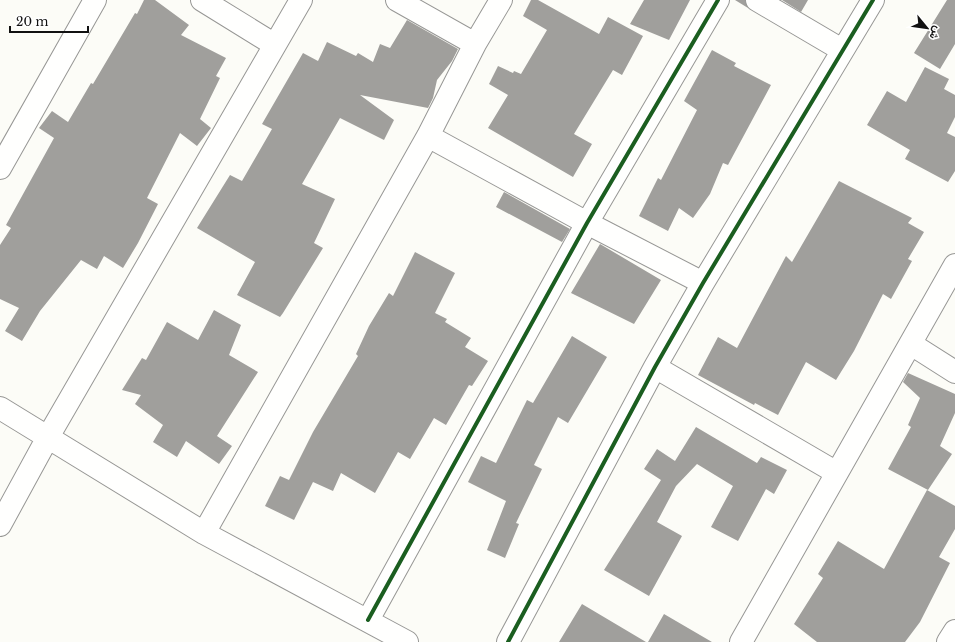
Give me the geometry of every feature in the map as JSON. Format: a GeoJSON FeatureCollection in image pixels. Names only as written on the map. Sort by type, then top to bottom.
{"type":"FeatureCollection","features":[{"type":"Feature","properties":{"kind":"street"},"geometry":{"type":"LineString","coordinates":[[0,168],[95,0]]}},
{"type":"Feature","properties":{"kind":"street"},"geometry":{"type":"LineString","coordinates":[[202,0],[275,45]]}},
{"type":"Feature","properties":{"kind":"street"},"geometry":{"type":"LineString","coordinates":[[0,525],[48,438],[301,0]]}},
{"type":"Feature","properties":{"kind":"street"},"geometry":{"type":"LineString","coordinates":[[397,0],[475,44]]}},
{"type":"Feature","properties":{"kind":"street"},"geometry":{"type":"LineString","coordinates":[[204,533],[428,136],[475,44],[501,0]]}},
{"type":"Feature","properties":{"kind":"street"},"geometry":{"type":"LineString","coordinates":[[368,620],[587,223],[718,0]]}},
{"type":"Feature","properties":{"kind":"street"},"geometry":{"type":"LineString","coordinates":[[757,0],[842,50]]}},
{"type":"Feature","properties":{"kind":"street"},"geometry":{"type":"LineString","coordinates":[[508,642],[655,366],[703,282],[873,0]]}},
{"type":"Feature","properties":{"kind":"street"},"geometry":{"type":"LineString","coordinates":[[428,136],[587,223],[703,282]]}},
{"type":"Feature","properties":{"kind":"street"},"geometry":{"type":"LineString","coordinates":[[742,642],[955,265]]}},
{"type":"Feature","properties":{"kind":"street"},"geometry":{"type":"LineString","coordinates":[[911,344],[955,372]]}},
{"type":"Feature","properties":{"kind":"street"},"geometry":{"type":"LineString","coordinates":[[655,366],[837,473]]}},
{"type":"Feature","properties":{"kind":"street"},"geometry":{"type":"LineString","coordinates":[[0,408],[204,533],[407,642]]}},
{"type":"Feature","properties":{"kind":"street"},"geometry":{"type":"LineString","coordinates":[[948,642],[955,631]]}},
{"type":"Feature","properties":{"kind":"building"},"geometry":{"type":"Polygon","coordinates":[[[144,0],[155,0],[189,25],[181,35],[226,58],[216,76],[220,78],[200,119],[211,128],[197,146],[180,133],[147,198],[158,204],[123,268],[104,256],[97,269],[81,260],[40,311],[22,341],[5,331],[19,308],[0,299],[0,245],[11,228],[6,225],[54,138],[39,128],[52,111],[68,122],[91,83],[93,84],[135,13],[137,14],[144,0]]]}},
{"type":"Feature","properties":{"kind":"building"},"geometry":{"type":"Polygon","coordinates":[[[531,0],[538,0],[599,34],[608,17],[643,36],[622,75],[613,70],[574,134],[592,144],[573,177],[488,128],[508,95],[489,84],[498,66],[513,73],[514,71],[521,74],[547,30],[523,16],[531,0]]]}},
{"type":"Feature","properties":{"kind":"building"},"geometry":{"type":"Polygon","coordinates":[[[644,0],[690,0],[669,40],[630,24],[644,0]]]}},
{"type":"Feature","properties":{"kind":"building"},"geometry":{"type":"Polygon","coordinates":[[[735,0],[745,0],[748,8],[735,0]]]}},
{"type":"Feature","properties":{"kind":"building"},"geometry":{"type":"Polygon","coordinates":[[[782,0],[808,0],[801,12],[782,0]]]}},
{"type":"Feature","properties":{"kind":"building"},"geometry":{"type":"Polygon","coordinates":[[[947,0],[955,0],[955,44],[940,69],[914,53],[947,0]]]}},
{"type":"Feature","properties":{"kind":"building"},"geometry":{"type":"Polygon","coordinates":[[[407,20],[458,49],[452,61],[437,80],[433,98],[428,108],[360,95],[394,120],[384,140],[340,118],[302,184],[335,199],[314,243],[323,248],[280,317],[237,295],[255,262],[197,228],[230,175],[242,181],[272,129],[262,124],[303,53],[318,61],[327,42],[356,56],[358,53],[373,62],[380,44],[390,48],[407,20]]]}},
{"type":"Feature","properties":{"kind":"building"},"geometry":{"type":"Polygon","coordinates":[[[712,50],[736,63],[734,66],[771,85],[728,165],[723,163],[710,194],[693,218],[679,208],[668,231],[639,216],[658,178],[661,180],[697,110],[684,101],[712,50]]]}},
{"type":"Feature","properties":{"kind":"building"},"geometry":{"type":"Polygon","coordinates":[[[925,67],[949,79],[944,89],[955,95],[955,117],[947,133],[955,137],[955,171],[948,182],[905,159],[910,150],[867,125],[887,91],[906,102],[925,67]]]}},
{"type":"Feature","properties":{"kind":"building"},"geometry":{"type":"Polygon","coordinates":[[[839,181],[912,218],[908,223],[924,232],[908,259],[912,261],[891,299],[883,294],[854,351],[836,380],[806,362],[778,415],[755,403],[754,405],[698,375],[718,337],[737,348],[786,256],[792,262],[839,181]]]}},
{"type":"Feature","properties":{"kind":"building"},"geometry":{"type":"Polygon","coordinates":[[[504,192],[570,229],[562,242],[496,207],[504,192]]]}},
{"type":"Feature","properties":{"kind":"building"},"geometry":{"type":"Polygon","coordinates":[[[600,244],[661,280],[634,324],[571,293],[600,244]]]}},
{"type":"Feature","properties":{"kind":"building"},"geometry":{"type":"Polygon","coordinates":[[[415,252],[455,273],[435,313],[447,319],[445,322],[471,338],[465,347],[488,361],[472,386],[469,385],[446,425],[434,418],[410,459],[398,452],[375,493],[341,473],[333,491],[313,482],[294,520],[265,506],[280,476],[289,480],[313,432],[358,356],[356,354],[369,326],[389,293],[393,296],[415,252]]]}},
{"type":"Feature","properties":{"kind":"building"},"geometry":{"type":"Polygon","coordinates":[[[214,310],[241,325],[229,355],[258,372],[217,436],[232,446],[219,464],[186,441],[177,457],[153,442],[163,425],[135,404],[141,395],[122,390],[142,358],[146,360],[167,322],[198,340],[214,310]]]}},
{"type":"Feature","properties":{"kind":"building"},"geometry":{"type":"Polygon","coordinates":[[[572,336],[607,357],[568,423],[558,417],[534,465],[542,469],[516,523],[519,524],[505,558],[487,550],[506,501],[468,482],[481,456],[496,463],[527,400],[533,403],[572,336]]]}},
{"type":"Feature","properties":{"kind":"building"},"geometry":{"type":"Polygon","coordinates":[[[908,373],[955,394],[955,413],[940,446],[952,454],[928,490],[888,469],[911,427],[908,425],[920,398],[903,382],[908,373]]]}},
{"type":"Feature","properties":{"kind":"building"},"geometry":{"type":"Polygon","coordinates":[[[696,427],[757,463],[761,457],[787,470],[774,494],[766,489],[738,541],[711,527],[733,486],[697,464],[676,486],[657,522],[682,536],[649,596],[604,570],[661,480],[644,469],[657,449],[675,461],[696,427]]]}},
{"type":"Feature","properties":{"kind":"building"},"geometry":{"type":"Polygon","coordinates":[[[927,490],[955,506],[955,529],[939,557],[950,563],[920,622],[905,642],[817,642],[794,624],[823,578],[818,574],[838,541],[884,569],[927,490]]]}},
{"type":"Feature","properties":{"kind":"building"},"geometry":{"type":"Polygon","coordinates":[[[582,604],[646,642],[559,642],[582,604]]]}},
{"type":"Feature","properties":{"kind":"building"},"geometry":{"type":"Polygon","coordinates":[[[664,614],[712,642],[648,642],[664,614]]]}},
{"type":"Feature","properties":{"kind":"cycle path"},"geometry":{"type":"LineString","coordinates":[[368,620],[587,223],[718,0]]}},
{"type":"Feature","properties":{"kind":"cycle path"},"geometry":{"type":"LineString","coordinates":[[508,642],[655,367],[703,283],[873,0]]}}]}
